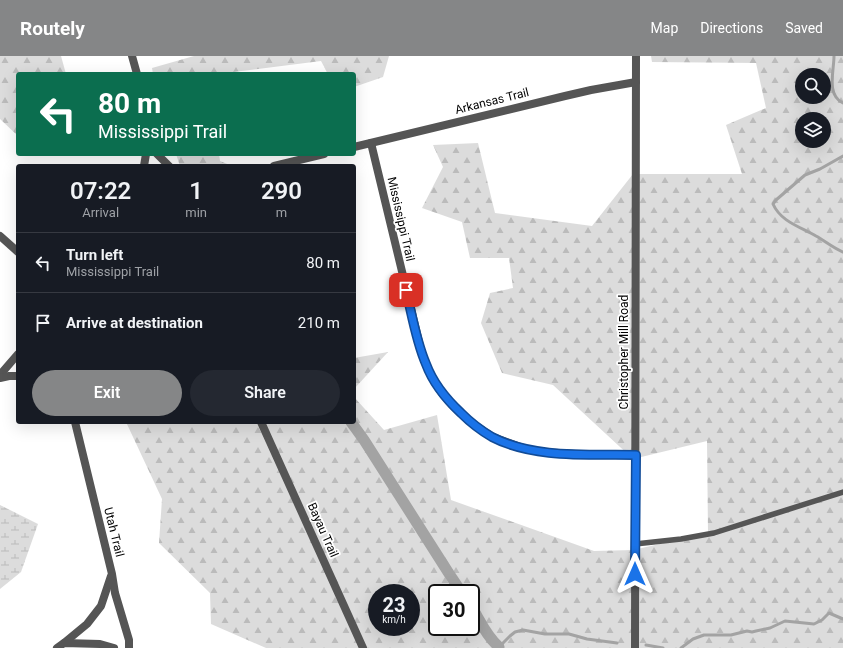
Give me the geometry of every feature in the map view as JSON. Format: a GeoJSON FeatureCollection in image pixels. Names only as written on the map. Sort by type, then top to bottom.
{"type":"FeatureCollection","features":[{"type":"Feature","properties":{"kind":"street"},"geometry":{"type":"LineString","coordinates":[[132,56],[136,72]]}},
{"type":"Feature","properties":{"kind":"street","name":"Christopher Mill Road"},"geometry":{"type":"LineString","coordinates":[[635,648],[636,56]]}},
{"type":"Feature","properties":{"kind":"street","name":"Arkansas Trail"},"geometry":{"type":"LineString","coordinates":[[356,147],[572,94],[636,82]]}},
{"type":"Feature","properties":{"kind":"street","name":"Mississippi Trail"},"geometry":{"type":"LineString","coordinates":[[371,143],[420,346],[426,365],[441,392],[469,421],[493,437],[526,449],[553,453],[636,455]]}},
{"type":"Feature","properties":{"kind":"street"},"geometry":{"type":"LineString","coordinates":[[159,156],[167,164]]}},
{"type":"Feature","properties":{"kind":"street"},"geometry":{"type":"LineString","coordinates":[[282,164],[316,156]]}},
{"type":"Feature","properties":{"kind":"street"},"geometry":{"type":"LineString","coordinates":[[0,236],[16,250]]}},
{"type":"Feature","properties":{"kind":"street"},"geometry":{"type":"LineString","coordinates":[[0,376],[16,356]]}},
{"type":"Feature","properties":{"kind":"street"},"geometry":{"type":"LineString","coordinates":[[0,376],[16,376]]}},
{"type":"Feature","properties":{"kind":"street","name":"Utah Trail"},"geometry":{"type":"LineString","coordinates":[[75,424],[112,574],[115,593],[129,640],[129,648]]}},
{"type":"Feature","properties":{"kind":"street","name":"Bayau Trail"},"geometry":{"type":"LineString","coordinates":[[262,424],[363,648]]}},
{"type":"Feature","properties":{"kind":"street"},"geometry":{"type":"LineString","coordinates":[[60,645],[87,624],[101,606],[112,574]]}},
{"type":"Feature","properties":{"kind":"street"},"geometry":{"type":"LineString","coordinates":[[60,645],[100,644],[114,648]]}},
{"type":"Feature","properties":{"kind":"lane"},"geometry":{"type":"LineString","coordinates":[[635,544],[681,539],[714,533],[843,492]]}},
{"type":"Feature","properties":{"kind":"green space"},"geometry":{"type":"Polygon","coordinates":[[[0,56],[61,56],[65,72],[16,72],[16,134],[0,119],[0,56]]]}},
{"type":"Feature","properties":{"kind":"green space"},"geometry":{"type":"Polygon","coordinates":[[[194,56],[389,56],[383,77],[356,86],[356,72],[327,72],[321,61],[233,72],[153,72],[152,68],[194,56]]]}},
{"type":"Feature","properties":{"kind":"green space"},"geometry":{"type":"Polygon","coordinates":[[[651,56],[843,56],[843,648],[266,648],[211,624],[210,593],[159,543],[162,499],[127,424],[356,424],[356,399],[384,430],[437,415],[451,500],[594,551],[633,550],[708,533],[707,441],[633,459],[553,385],[502,373],[481,323],[490,293],[513,288],[509,258],[470,258],[462,222],[422,208],[443,167],[433,145],[478,143],[495,213],[592,226],[633,174],[742,174],[726,125],[766,108],[756,63],[652,62],[651,56]]]}},
{"type":"Feature","properties":{"kind":"green space"},"geometry":{"type":"Polygon","coordinates":[[[177,156],[219,156],[220,161],[227,164],[179,164],[177,156]]]}},
{"type":"Feature","properties":{"kind":"green space"},"geometry":{"type":"Polygon","coordinates":[[[388,352],[356,387],[356,358],[388,352]]]}},
{"type":"Feature","properties":{"kind":"green space"},"geometry":{"type":"Polygon","coordinates":[[[0,505],[38,524],[21,572],[0,589],[0,505]]]}},
{"type":"Feature","properties":{"kind":"waterway"},"geometry":{"type":"LineString","coordinates":[[834,56],[832,75],[833,89],[834,94],[843,103]]}},
{"type":"Feature","properties":{"kind":"waterway"},"geometry":{"type":"LineString","coordinates":[[843,156],[820,169],[805,175],[773,204],[786,220],[843,252]]}},
{"type":"Feature","properties":{"kind":"waterway"},"geometry":{"type":"LineString","coordinates":[[352,424],[456,584]]}},
{"type":"Feature","properties":{"kind":"waterway"},"geometry":{"type":"LineString","coordinates":[[681,648],[693,639],[704,635],[731,635],[747,631],[752,632],[770,628],[785,621],[814,624],[822,620],[829,613],[843,619]]}},
{"type":"Feature","properties":{"kind":"waterway"},"geometry":{"type":"LineString","coordinates":[[480,621],[494,643],[499,647],[498,648]]}},
{"type":"Feature","properties":{"kind":"waterway"},"geometry":{"type":"LineString","coordinates":[[499,647],[515,632],[523,630],[545,634],[569,634],[587,639],[617,643]]}},
{"type":"Feature","properties":{"kind":"waterway"},"geometry":{"type":"LineString","coordinates":[[646,645],[663,648]]}},
{"type":"Feature","properties":{"kind":"route"},"geometry":{"type":"LineString","coordinates":[[406,290],[416,335],[426,365],[441,392],[469,421],[480,430],[505,442],[526,449],[542,452],[636,455],[635,574]]}}]}
